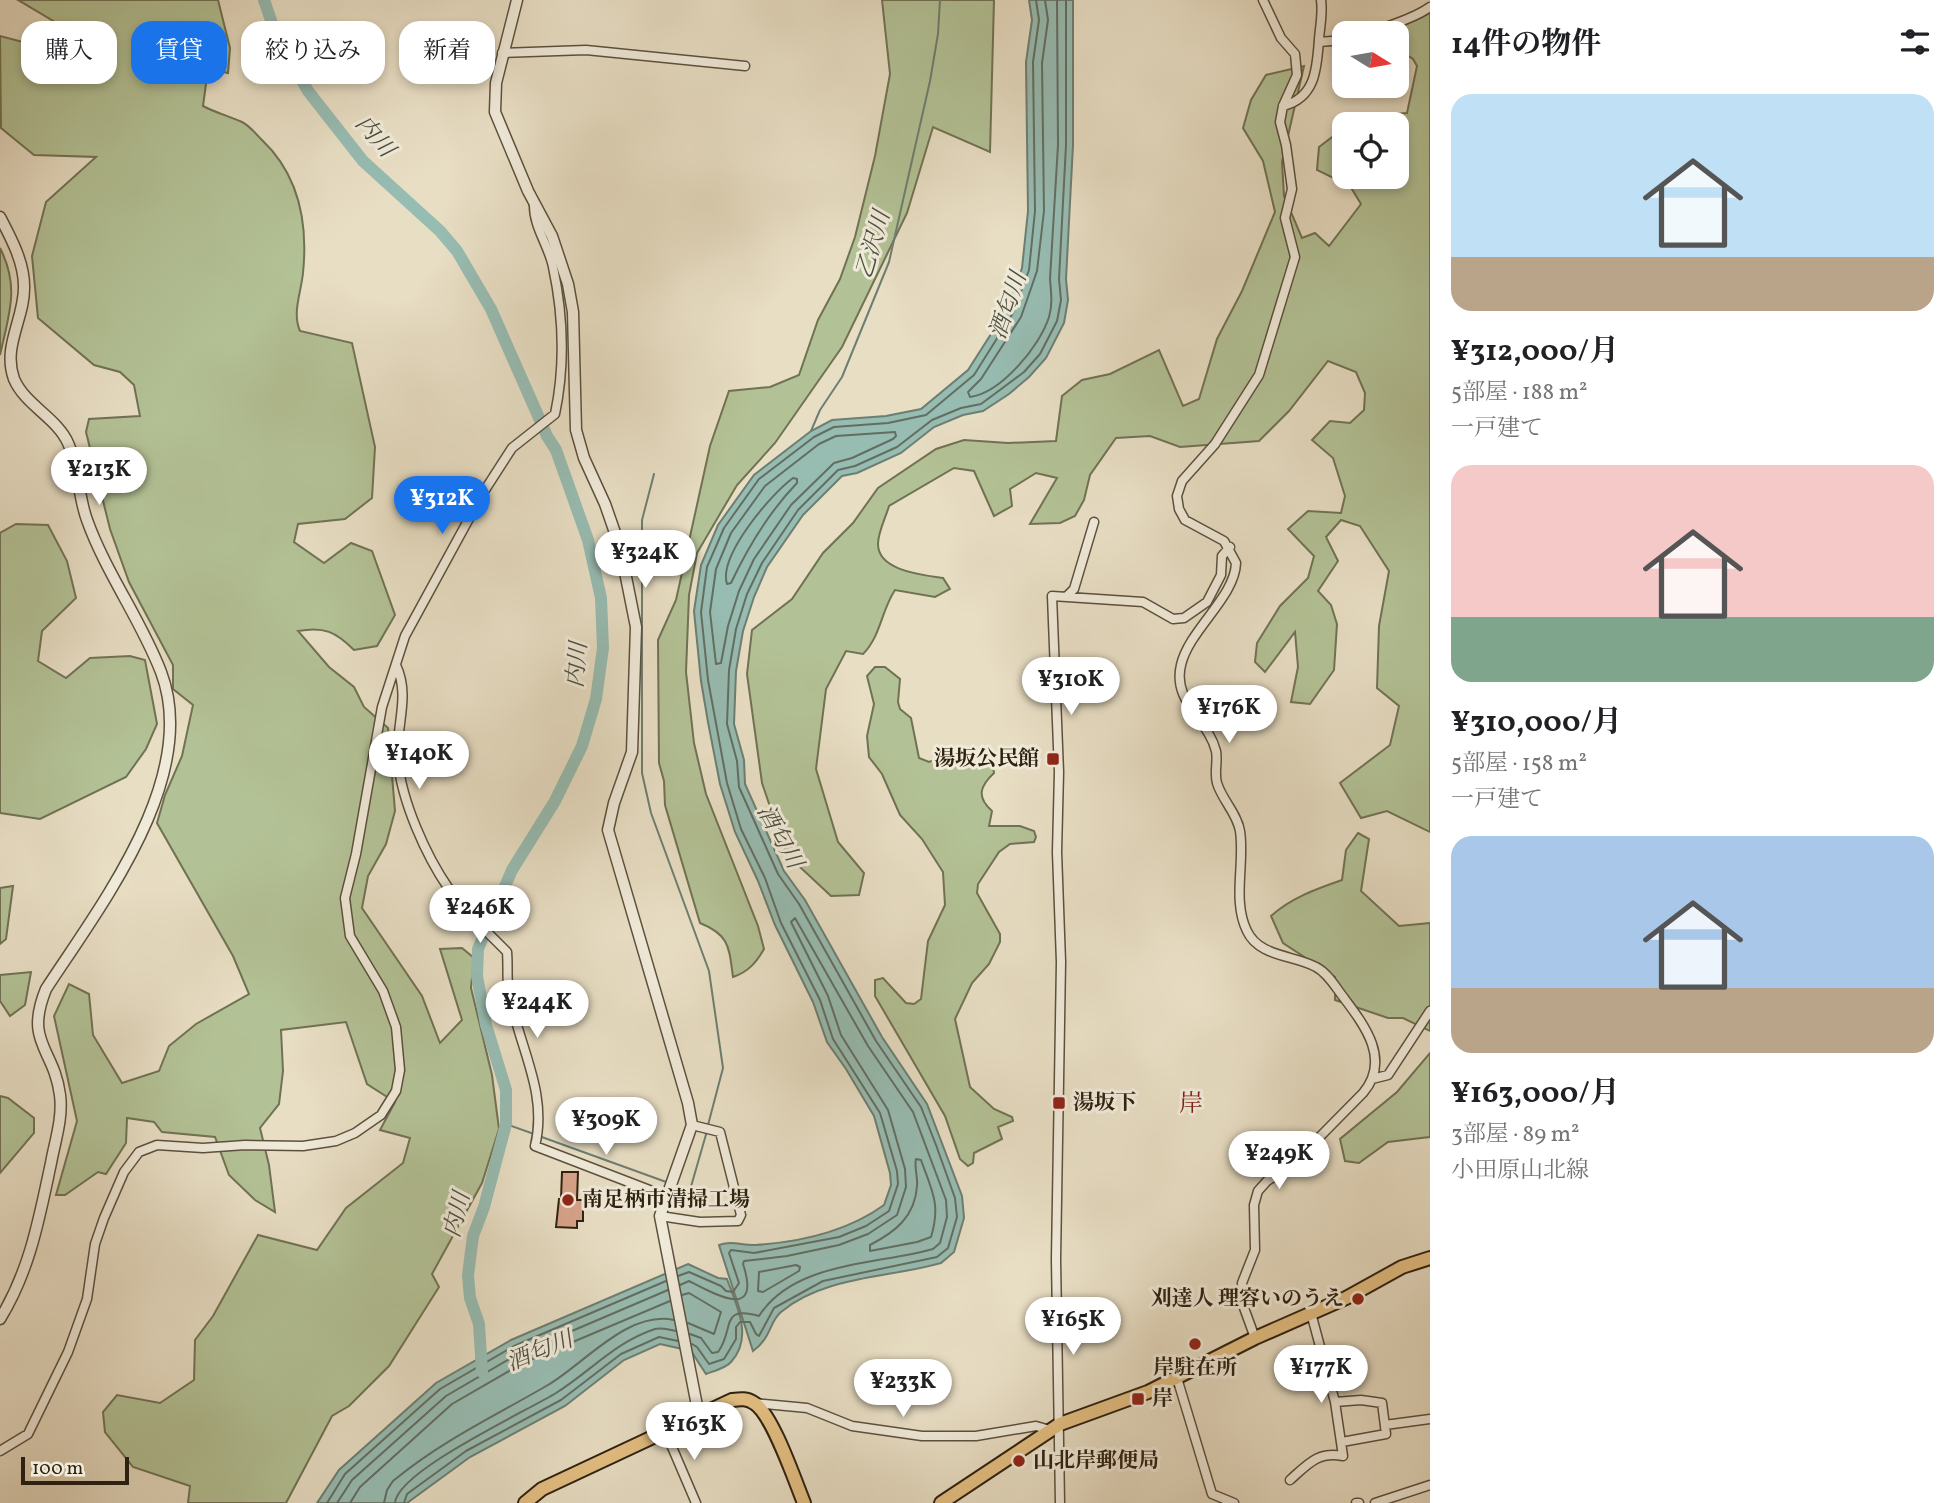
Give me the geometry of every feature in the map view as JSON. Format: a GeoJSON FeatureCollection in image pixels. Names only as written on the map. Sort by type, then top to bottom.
{"type":"FeatureCollection","features":[{"type":"Feature","properties":{"kind":"main road"},"geometry":{"type":"LineString","coordinates":[[941,1503],[1055,1427],[1121,1403],[1177,1378],[1402,1267],[1430,1258]]}},
{"type":"Feature","properties":{"kind":"main road"},"geometry":{"type":"LineString","coordinates":[[525,1503],[542,1489],[733,1400],[744,1399],[754,1402],[766,1414],[804,1503]]}},
{"type":"Feature","properties":{"kind":"street"},"geometry":{"type":"LineString","coordinates":[[517,0],[502,53],[494,97],[495,112],[560,257],[568,284],[573,312],[576,430],[584,458],[605,504],[620,547],[636,627],[632,752],[610,817],[610,842],[695,1125],[672,1177],[662,1216],[699,1416]]}},
{"type":"Feature","properties":{"kind":"street"},"geometry":{"type":"LineString","coordinates":[[1255,1338],[1243,1305],[1242,1283],[1255,1250],[1254,1205],[1258,1191],[1267,1181],[1290,1167],[1363,1093],[1371,1079],[1374,1055],[1373,1039],[1366,1026],[1328,977],[1316,967],[1284,957],[1253,942],[1247,933],[1240,901],[1239,827],[1217,785],[1214,747],[1185,700],[1180,686],[1184,656],[1234,575],[1236,563],[1230,547],[1216,536],[1185,520],[1179,509],[1178,491],[1182,481],[1215,444],[1259,375],[1295,257],[1285,218],[1292,189],[1280,122],[1283,106],[1297,75],[1295,54],[1281,38],[1263,0]]}},
{"type":"Feature","properties":{"kind":"street"},"geometry":{"type":"LineString","coordinates":[[1283,106],[1295,103],[1315,78],[1321,0]]}},
{"type":"Feature","properties":{"kind":"street"},"geometry":{"type":"LineString","coordinates":[[1397,21],[1413,20],[1430,7]]}},
{"type":"Feature","properties":{"kind":"street"},"geometry":{"type":"LineString","coordinates":[[1319,42],[1332,41]]}},
{"type":"Feature","properties":{"kind":"street"},"geometry":{"type":"LineString","coordinates":[[502,53],[586,50],[745,65]]}},
{"type":"Feature","properties":{"kind":"street"},"geometry":{"type":"LineString","coordinates":[[0,1451],[28,1434],[68,1352],[87,1299],[95,1244],[124,1172],[138,1152],[158,1145],[203,1148],[246,1144],[303,1146],[336,1141],[355,1133],[381,1115],[396,1091],[400,1070],[396,1027],[383,991],[350,936],[345,898],[363,818],[382,707],[405,636],[469,516],[504,459],[529,432],[555,414],[561,367],[561,328],[553,265],[534,214],[534,203]]}},
{"type":"Feature","properties":{"kind":"street"},"geometry":{"type":"LineString","coordinates":[[0,217],[21,262],[25,287],[10,354],[15,381],[69,444],[87,521],[162,674],[170,723],[161,779],[139,840],[46,989],[39,1006],[38,1034],[57,1079],[61,1108],[40,1218],[29,1260],[0,1319]]}},
{"type":"Feature","properties":{"kind":"street"},"geometry":{"type":"LineString","coordinates":[[1067,596],[1074,589],[1094,522]]}},
{"type":"Feature","properties":{"kind":"street"},"geometry":{"type":"LineString","coordinates":[[1060,1503],[1055,1427],[1061,962],[1057,852],[1059,772],[1052,596],[1143,602],[1173,619],[1184,618],[1207,602],[1221,575],[1222,555],[1230,547]]}},
{"type":"Feature","properties":{"kind":"street"},"geometry":{"type":"LineString","coordinates":[[396,665],[401,676],[404,700],[398,760],[407,799],[449,891],[507,952],[508,986],[540,1105],[540,1127],[535,1146],[666,1196]]}},
{"type":"Feature","properties":{"kind":"street"},"geometry":{"type":"LineString","coordinates":[[1371,1079],[1388,1074],[1430,1011]]}},
{"type":"Feature","properties":{"kind":"street"},"geometry":{"type":"LineString","coordinates":[[662,1216],[700,1222],[738,1221],[741,1215],[720,1132],[695,1125]]}},
{"type":"Feature","properties":{"kind":"street"},"geometry":{"type":"LineString","coordinates":[[1290,1480],[1317,1456],[1328,1453],[1343,1456],[1335,1402],[1311,1313]]}},
{"type":"Feature","properties":{"kind":"street"},"geometry":{"type":"LineString","coordinates":[[1177,1378],[1212,1494],[1234,1503]]}},
{"type":"Feature","properties":{"kind":"street"},"geometry":{"type":"LineString","coordinates":[[1335,1402],[1361,1400],[1382,1403],[1386,1434],[1342,1442]]}},
{"type":"Feature","properties":{"kind":"street"},"geometry":{"type":"LineString","coordinates":[[754,1402],[807,1408],[852,1426],[922,1436],[976,1436],[1036,1426],[1055,1427]]}},
{"type":"Feature","properties":{"kind":"street"},"geometry":{"type":"LineString","coordinates":[[1385,1425],[1430,1419]]}},
{"type":"Feature","properties":{"kind":"street"},"geometry":{"type":"LineString","coordinates":[[666,1433],[696,1503]]}},
{"type":"Feature","properties":{"kind":"street"},"geometry":{"type":"LineString","coordinates":[[1375,1503],[1430,1485]]}},
{"type":"Feature","properties":{"kind":"green space"},"geometry":{"type":"Polygon","coordinates":[[[18,0],[218,0],[223,21],[131,21],[131,84],[206,84],[203,106],[248,126],[275,154],[293,185],[304,236],[303,273],[297,310],[300,331],[352,343],[375,447],[372,498],[345,519],[298,524],[294,542],[324,563],[351,543],[372,551],[395,615],[377,646],[354,650],[329,632],[315,629],[298,631],[329,667],[354,687],[364,707],[388,728],[395,811],[386,844],[368,876],[362,908],[422,996],[440,1043],[462,1020],[440,949],[462,948],[474,958],[471,988],[492,1075],[499,1129],[482,1183],[432,1274],[439,1287],[389,1366],[349,1406],[332,1416],[286,1503],[188,1503],[190,1486],[133,1467],[105,1432],[103,1412],[117,1395],[160,1403],[194,1380],[195,1340],[213,1316],[258,1235],[317,1250],[346,1208],[403,1163],[410,1138],[380,1130],[395,1102],[367,1084],[346,1022],[281,1030],[283,1071],[279,1104],[260,1128],[269,1165],[275,1212],[255,1200],[229,1175],[215,1137],[162,1132],[154,1122],[127,1118],[126,1143],[106,1174],[98,1172],[65,1195],[56,1195],[77,1121],[54,1016],[69,984],[89,994],[93,1035],[122,1083],[159,1071],[169,1046],[196,1024],[249,994],[233,956],[157,823],[165,795],[182,756],[193,705],[173,689],[173,665],[129,582],[110,529],[86,432],[89,419],[140,416],[134,385],[120,372],[94,365],[38,318],[32,256],[46,202],[96,157],[34,155],[1,128],[0,36],[21,42],[21,84],[117,84],[117,21],[53,21],[18,0]]]}},
{"type":"Feature","properties":{"kind":"green space"},"geometry":{"type":"Polygon","coordinates":[[[882,0],[994,0],[990,152],[933,127],[907,213],[842,347],[775,443],[737,485],[697,553],[689,595],[686,672],[694,743],[706,794],[758,926],[764,949],[751,966],[733,977],[723,938],[700,923],[665,805],[664,781],[659,763],[658,640],[676,600],[710,446],[729,391],[770,387],[799,375],[818,320],[840,279],[855,237],[875,156],[890,74],[882,0]]]}},
{"type":"Feature","properties":{"kind":"green space"},"geometry":{"type":"Polygon","coordinates":[[[1430,13],[1430,832],[1387,811],[1361,818],[1340,783],[1390,745],[1399,706],[1377,688],[1379,626],[1389,571],[1360,526],[1341,520],[1326,537],[1338,561],[1318,591],[1331,605],[1337,624],[1334,670],[1310,704],[1291,702],[1298,667],[1295,632],[1265,672],[1255,662],[1257,643],[1280,606],[1308,578],[1314,556],[1288,529],[1308,511],[1341,513],[1345,496],[1333,458],[1312,440],[1330,421],[1350,423],[1364,410],[1365,393],[1356,372],[1328,361],[1289,411],[1259,441],[1180,447],[1150,436],[1116,438],[1090,475],[1084,500],[1075,516],[1060,523],[1030,524],[1057,478],[1036,473],[1010,489],[1012,506],[994,516],[974,471],[954,468],[889,506],[878,539],[880,553],[885,560],[903,570],[943,578],[950,589],[935,597],[895,590],[869,647],[863,654],[846,651],[826,689],[816,769],[838,842],[864,873],[859,895],[831,896],[786,854],[762,783],[747,674],[752,630],[792,599],[823,553],[853,523],[878,488],[936,449],[964,440],[1008,443],[1056,441],[1062,396],[1082,380],[1110,374],[1159,350],[1183,406],[1199,399],[1217,339],[1242,291],[1275,212],[1263,161],[1243,128],[1251,100],[1266,75],[1304,66],[1282,162],[1284,196],[1302,238],[1315,233],[1329,246],[1361,204],[1352,189],[1409,189],[1407,112],[1417,66],[1409,56],[1409,22],[1430,13]]]}},
{"type":"Feature","properties":{"kind":"green space"},"geometry":{"type":"Polygon","coordinates":[[[227,36],[230,48],[227,73],[227,36]]]}},
{"type":"Feature","properties":{"kind":"green space"},"geometry":{"type":"Polygon","coordinates":[[[1332,137],[1332,177],[1317,170],[1319,147],[1332,137]]]}},
{"type":"Feature","properties":{"kind":"green space"},"geometry":{"type":"Polygon","coordinates":[[[0,248],[10,275],[11,301],[0,355],[0,248]]]}},
{"type":"Feature","properties":{"kind":"green space"},"geometry":{"type":"Polygon","coordinates":[[[16,524],[48,525],[67,561],[76,598],[42,631],[38,661],[66,678],[90,658],[130,656],[145,660],[157,724],[146,749],[126,777],[40,819],[0,813],[0,533],[16,524]]]}},
{"type":"Feature","properties":{"kind":"green space"},"geometry":{"type":"Polygon","coordinates":[[[875,667],[885,667],[900,679],[898,702],[900,709],[911,718],[919,758],[929,762],[942,757],[972,753],[993,767],[994,773],[982,792],[984,801],[992,811],[989,826],[1020,826],[1034,831],[1036,837],[1034,842],[1010,844],[999,852],[978,884],[977,893],[1000,934],[1000,942],[989,964],[972,983],[955,1019],[970,1087],[994,1109],[1012,1117],[1013,1121],[998,1127],[1002,1139],[974,1153],[973,1163],[968,1166],[960,1159],[945,1116],[875,996],[875,980],[883,978],[906,1003],[914,1004],[921,999],[928,941],[945,905],[943,872],[922,839],[900,815],[882,774],[869,757],[867,736],[874,704],[867,676],[875,667]]]}},
{"type":"Feature","properties":{"kind":"green space"},"geometry":{"type":"Polygon","coordinates":[[[1358,833],[1369,839],[1361,891],[1399,926],[1430,923],[1430,1031],[1403,1018],[1388,1018],[1335,1000],[1335,977],[1283,943],[1271,916],[1295,899],[1342,880],[1346,850],[1358,833]]]}},
{"type":"Feature","properties":{"kind":"green space"},"geometry":{"type":"Polygon","coordinates":[[[13,886],[6,939],[0,944],[0,888],[13,886]]]}},
{"type":"Feature","properties":{"kind":"green space"},"geometry":{"type":"Polygon","coordinates":[[[31,972],[25,1005],[10,1016],[0,1001],[0,975],[31,972]]]}},
{"type":"Feature","properties":{"kind":"green space"},"geometry":{"type":"Polygon","coordinates":[[[1430,1053],[1430,1137],[1388,1142],[1359,1163],[1345,1161],[1340,1139],[1397,1092],[1430,1053]]]}},
{"type":"Feature","properties":{"kind":"green space"},"geometry":{"type":"Polygon","coordinates":[[[0,1096],[8,1098],[34,1118],[34,1133],[0,1173],[0,1096]]]}},
{"type":"Feature","properties":{"kind":"water","name":"酒匂川"},"geometry":{"type":"Polygon","coordinates":[[[1029,0],[1073,0],[1073,145],[1066,279],[1068,300],[1064,323],[1046,358],[1009,394],[983,411],[963,415],[934,427],[901,453],[857,473],[842,476],[803,515],[767,567],[754,597],[743,631],[736,671],[734,724],[744,760],[745,784],[784,871],[805,900],[882,1037],[927,1104],[962,1196],[964,1218],[954,1252],[941,1263],[816,1291],[781,1312],[764,1340],[753,1351],[719,1245],[773,1243],[823,1234],[855,1222],[884,1205],[891,1185],[874,1116],[827,1042],[813,1002],[775,925],[735,832],[720,784],[701,681],[694,611],[701,565],[718,525],[754,475],[811,431],[832,420],[886,416],[921,409],[968,370],[1007,309],[1022,268],[1028,211],[1026,62],[1032,20],[1029,0]]]}},
{"type":"Feature","properties":{"kind":"water","name":"酒匂川"},"geometry":{"type":"Polygon","coordinates":[[[688,1264],[718,1278],[727,1279],[735,1299],[741,1321],[741,1342],[738,1352],[726,1366],[706,1374],[691,1351],[660,1344],[624,1360],[565,1406],[470,1457],[407,1503],[317,1503],[339,1470],[436,1383],[511,1340],[688,1264]]]}},
{"type":"Feature","properties":{"kind":"building","name":"南足柄市清掃工場"},"geometry":{"type":"Polygon","coordinates":[[[562,1172],[578,1172],[577,1200],[583,1200],[583,1221],[577,1221],[577,1228],[556,1227],[562,1172]]]}},
{"type":"Feature","properties":{"kind":"waterway","name":"内川"},"geometry":{"type":"LineString","coordinates":[[264,0],[276,35],[308,91],[363,161],[440,231],[457,251],[491,309],[547,436],[556,450],[588,540],[601,598],[603,648],[596,699],[582,746],[555,801],[512,870],[478,949],[477,976],[486,1025],[506,1090],[506,1124],[484,1207],[473,1236],[468,1275],[470,1298],[479,1324],[482,1372]]}},
{"type":"Feature","properties":{"kind":"waterway","name":"乙沢川"},"geometry":{"type":"LineString","coordinates":[[811,431],[820,410],[842,377],[889,262],[930,81],[938,34],[940,0]]}},
{"type":"Feature","properties":{"kind":"waterway"},"geometry":{"type":"LineString","coordinates":[[654,474],[642,520],[642,773],[651,813],[709,971],[723,1068],[708,1125]]}},
{"type":"Feature","properties":{"kind":"waterway"},"geometry":{"type":"LineString","coordinates":[[506,1124],[534,1134]]}},
{"type":"Feature","properties":{"kind":"waterway"},"geometry":{"type":"LineString","coordinates":[[674,1185],[690,1190],[707,1131]]}},
{"type":"Feature","properties":{"kind":"waterway"},"geometry":{"type":"LineString","coordinates":[[539,1136],[669,1183]]}},
{"type":"Feature","properties":{"kind":"place","name":"湯坂公民館"},"geometry":{"type":"Point","coordinates":[1053,759]}},
{"type":"Feature","properties":{"kind":"place","name":"湯坂下"},"geometry":{"type":"Point","coordinates":[1059,1103]}},
{"type":"Feature","properties":{"kind":"place","name":"南足柄市清掃工場"},"geometry":{"type":"Point","coordinates":[568,1200]}},
{"type":"Feature","properties":{"kind":"place","name":"刈達人 理容いのうえ"},"geometry":{"type":"Point","coordinates":[1358,1299]}},
{"type":"Feature","properties":{"kind":"place","name":"岸駐在所"},"geometry":{"type":"Point","coordinates":[1195,1344]}},
{"type":"Feature","properties":{"kind":"place","name":"岸"},"geometry":{"type":"Point","coordinates":[1138,1399]}},
{"type":"Feature","properties":{"kind":"place","name":"山北岸郵便局"},"geometry":{"type":"Point","coordinates":[1019,1461]}},
{"type":"Feature","properties":{"kind":"district","name":"岸"},"geometry":{"type":"Point","coordinates":[1191,1105]}}]}
